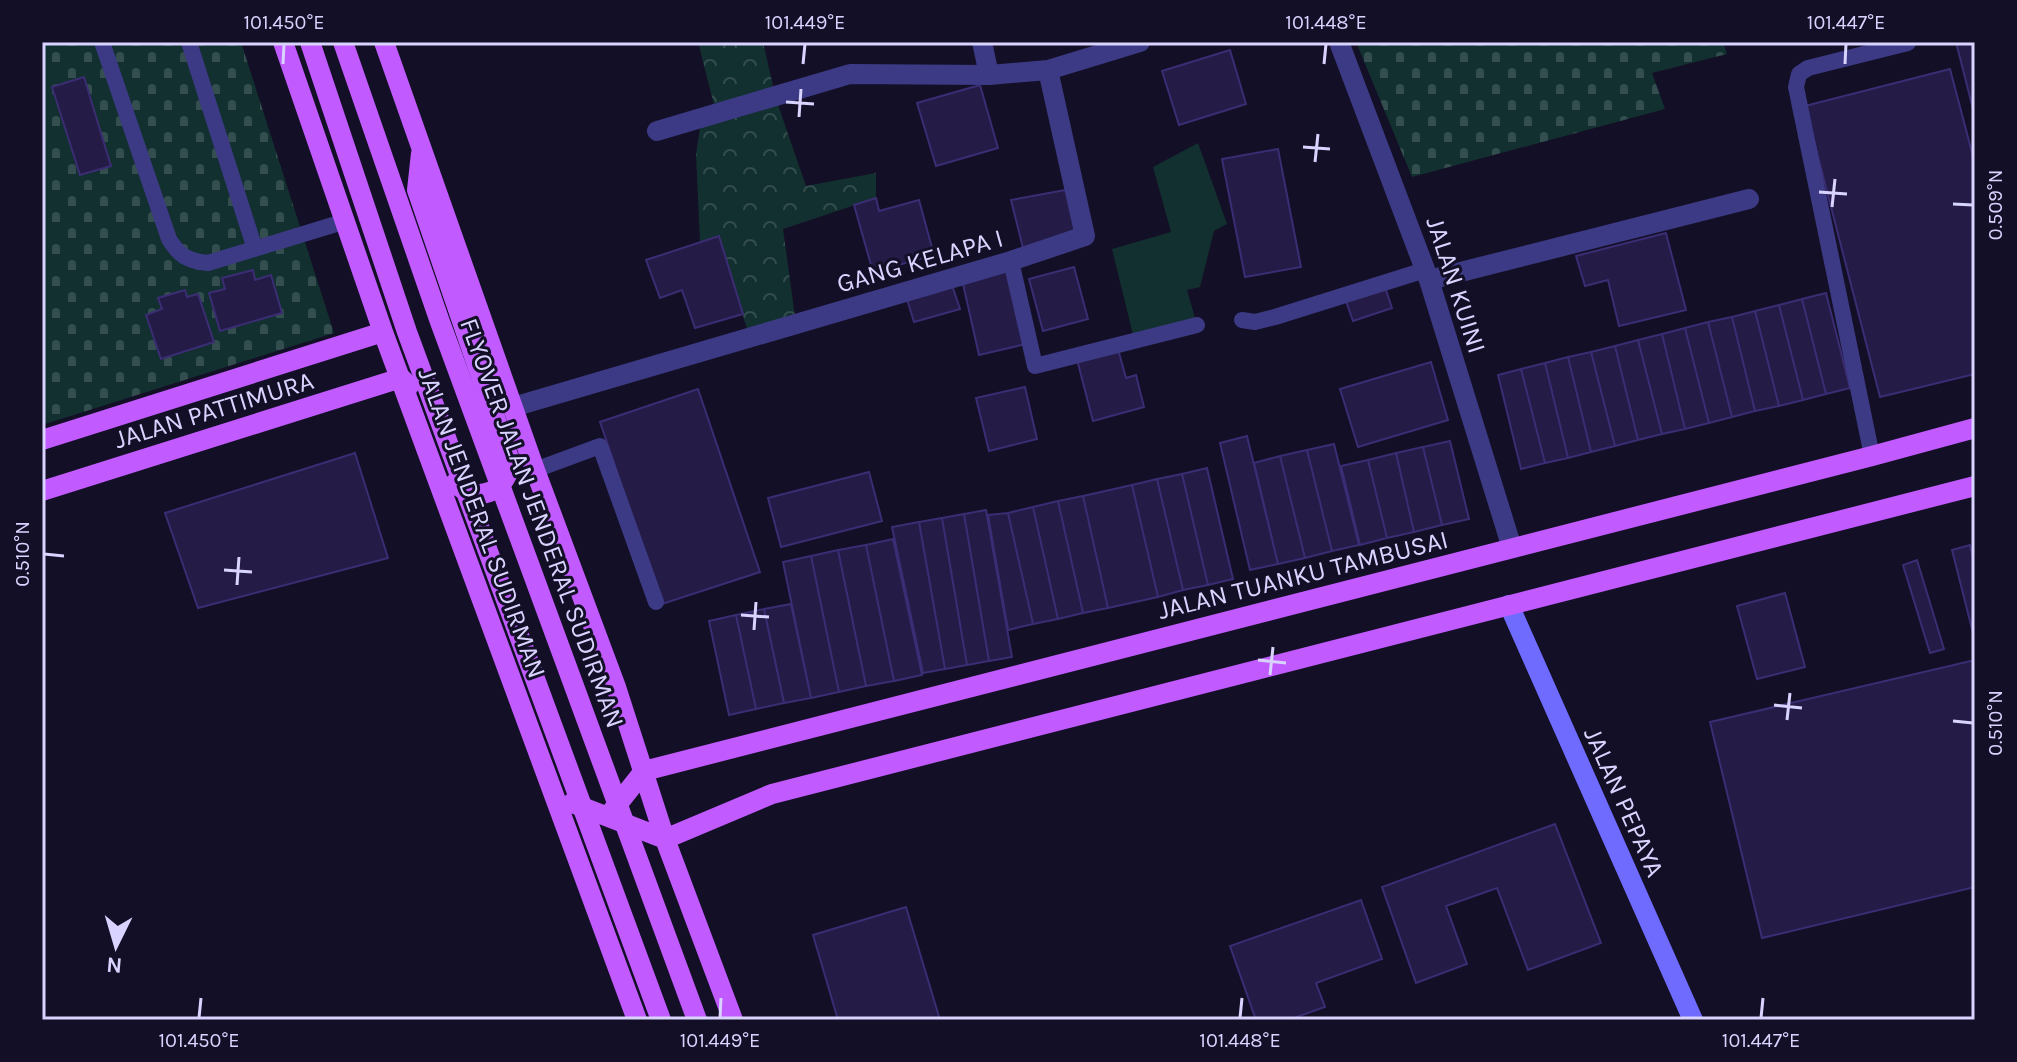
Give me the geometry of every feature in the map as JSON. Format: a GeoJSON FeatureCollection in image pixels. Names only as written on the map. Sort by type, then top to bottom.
{"type":"FeatureCollection","features":[{"type":"Feature","properties":{"kind":"main road","name":"JALAN JENDERAL SUDIRMAN"},"geometry":{"type":"LineString","coordinates":[[283,42],[383,332],[637,1020]]}},
{"type":"Feature","properties":{"kind":"main road"},"geometry":{"type":"LineString","coordinates":[[310,42],[407,332],[661,1020]]}},
{"type":"Feature","properties":{"kind":"main road","name":"FLYOVER JALAN JENDERAL SUDIRMAN"},"geometry":{"type":"LineString","coordinates":[[343,42],[451,352],[697,1020]]}},
{"type":"Feature","properties":{"kind":"main road"},"geometry":{"type":"LineString","coordinates":[[384,42],[535,470],[616,687],[665,839],[733,1020]]}},
{"type":"Feature","properties":{"kind":"main road"},"geometry":{"type":"LineString","coordinates":[[401,378],[426,407],[456,484],[464,491],[485,494],[503,484],[511,464],[509,454],[417,190],[422,148]]}},
{"type":"Feature","properties":{"kind":"main road","name":"JALAN PATTIMURA"},"geometry":{"type":"LineString","coordinates":[[42,440],[383,332]]}},
{"type":"Feature","properties":{"kind":"main road","name":"JALAN PATTIMURA"},"geometry":{"type":"LineString","coordinates":[[42,491],[401,378]]}},
{"type":"Feature","properties":{"kind":"main road","name":"JALAN TUANKU TAMBUSAI"},"geometry":{"type":"LineString","coordinates":[[644,771],[1975,428]]}},
{"type":"Feature","properties":{"kind":"main road"},"geometry":{"type":"LineString","coordinates":[[553,795],[665,839],[772,794],[1975,486]]}},
{"type":"Feature","properties":{"kind":"main road","name":"JALAN PEPAYA"},"geometry":{"type":"LineString","coordinates":[[1509,605],[1693,1020]]}},
{"type":"Feature","properties":{"kind":"main road"},"geometry":{"type":"LineString","coordinates":[[577,856],[644,771]]}},
{"type":"Feature","properties":{"kind":"street"},"geometry":{"type":"LineString","coordinates":[[982,42],[989,75]]}},
{"type":"Feature","properties":{"kind":"street"},"geometry":{"type":"LineString","coordinates":[[657,131],[850,74],[989,75],[1048,70],[1140,42]]}},
{"type":"Feature","properties":{"kind":"street","name":"JALAN KUINI"},"geometry":{"type":"LineString","coordinates":[[1339,42],[1427,275],[1512,548]]}},
{"type":"Feature","properties":{"kind":"street","name":"GANG KELAPA I"},"geometry":{"type":"LineString","coordinates":[[513,407],[1011,261],[1085,236],[1048,70]]}},
{"type":"Feature","properties":{"kind":"street"},"geometry":{"type":"LineString","coordinates":[[1427,275],[1749,199]]}},
{"type":"Feature","properties":{"kind":"lane"},"geometry":{"type":"LineString","coordinates":[[102,42],[169,239],[178,254],[192,262],[208,263],[346,221]]}},
{"type":"Feature","properties":{"kind":"lane"},"geometry":{"type":"LineString","coordinates":[[189,42],[255,249]]}},
{"type":"Feature","properties":{"kind":"lane"},"geometry":{"type":"LineString","coordinates":[[1872,456],[1796,79],[1808,68],[1908,43]]}},
{"type":"Feature","properties":{"kind":"lane"},"geometry":{"type":"LineString","coordinates":[[1011,261],[1035,366],[1197,325]]}},
{"type":"Feature","properties":{"kind":"lane"},"geometry":{"type":"LineString","coordinates":[[1242,320],[1255,322],[1427,275]]}},
{"type":"Feature","properties":{"kind":"lane"},"geometry":{"type":"LineString","coordinates":[[535,470],[600,446],[656,602]]}},
{"type":"Feature","properties":{"kind":"green space"},"geometry":{"type":"Polygon","coordinates":[[[42,42],[241,42],[334,333],[42,425],[42,42]]]}},
{"type":"Feature","properties":{"kind":"green space"},"geometry":{"type":"Polygon","coordinates":[[[698,42],[763,42],[776,99],[806,186],[876,173],[876,198],[783,229],[796,324],[750,338],[718,237],[700,242],[696,154],[700,128],[716,113],[698,42]]]}},
{"type":"Feature","properties":{"kind":"green space"},"geometry":{"type":"Polygon","coordinates":[[[1356,42],[1723,42],[1727,54],[1652,73],[1665,109],[1412,177],[1356,42]]]}},
{"type":"Feature","properties":{"kind":"green space"},"geometry":{"type":"Polygon","coordinates":[[[1198,143],[1227,224],[1214,231],[1200,287],[1187,290],[1197,325],[1134,339],[1112,249],[1171,232],[1153,167],[1198,143]]]}},
{"type":"Feature","properties":{"kind":"building"},"geometry":{"type":"Polygon","coordinates":[[[1956,42],[1975,42],[1973,109],[1956,42]]]}},
{"type":"Feature","properties":{"kind":"building"},"geometry":{"type":"Polygon","coordinates":[[[1230,50],[1246,104],[1179,125],[1162,71],[1230,50]]]}},
{"type":"Feature","properties":{"kind":"building"},"geometry":{"type":"Polygon","coordinates":[[[1950,69],[1975,164],[1975,374],[1880,397],[1805,106],[1950,69]]]}},
{"type":"Feature","properties":{"kind":"building"},"geometry":{"type":"Polygon","coordinates":[[[84,77],[111,166],[80,175],[52,87],[84,77]]]}},
{"type":"Feature","properties":{"kind":"building"},"geometry":{"type":"Polygon","coordinates":[[[980,85],[998,148],[936,166],[917,103],[980,85]]]}},
{"type":"Feature","properties":{"kind":"building"},"geometry":{"type":"Polygon","coordinates":[[[1278,149],[1301,267],[1245,277],[1222,159],[1278,149]]]}},
{"type":"Feature","properties":{"kind":"building"},"geometry":{"type":"Polygon","coordinates":[[[1071,189],[1077,240],[1024,252],[1011,200],[1071,189]]]}},
{"type":"Feature","properties":{"kind":"building"},"geometry":{"type":"Polygon","coordinates":[[[876,198],[879,211],[919,200],[934,255],[873,272],[854,205],[876,198]]]}},
{"type":"Feature","properties":{"kind":"building"},"geometry":{"type":"Polygon","coordinates":[[[1666,233],[1686,310],[1619,326],[1608,280],[1585,286],[1576,256],[1666,233]]]}},
{"type":"Feature","properties":{"kind":"building"},"geometry":{"type":"Polygon","coordinates":[[[719,236],[743,314],[695,328],[682,290],[660,298],[646,260],[719,236]]]}},
{"type":"Feature","properties":{"kind":"building"},"geometry":{"type":"Polygon","coordinates":[[[1008,264],[1026,344],[979,355],[961,275],[1008,264]]]}},
{"type":"Feature","properties":{"kind":"building"},"geometry":{"type":"Polygon","coordinates":[[[1074,267],[1088,319],[1043,331],[1029,279],[1074,267]]]}},
{"type":"Feature","properties":{"kind":"building"},"geometry":{"type":"Polygon","coordinates":[[[253,270],[255,280],[271,275],[282,313],[220,331],[209,293],[225,289],[222,278],[253,270]]]}},
{"type":"Feature","properties":{"kind":"building"},"geometry":{"type":"Polygon","coordinates":[[[951,282],[960,309],[914,322],[906,296],[951,282]]]}},
{"type":"Feature","properties":{"kind":"building"},"geometry":{"type":"Polygon","coordinates":[[[1385,287],[1392,308],[1353,321],[1346,301],[1385,287]]]}},
{"type":"Feature","properties":{"kind":"building"},"geometry":{"type":"Polygon","coordinates":[[[185,290],[187,297],[198,294],[214,342],[161,359],[146,315],[162,309],[158,298],[185,290]]]}},
{"type":"Feature","properties":{"kind":"building"},"geometry":{"type":"Polygon","coordinates":[[[1826,293],[1850,388],[1826,394],[1802,299],[1826,293]]]}},
{"type":"Feature","properties":{"kind":"building"},"geometry":{"type":"Polygon","coordinates":[[[1802,299],[1826,394],[1803,400],[1779,305],[1802,299]]]}},
{"type":"Feature","properties":{"kind":"building"},"geometry":{"type":"Polygon","coordinates":[[[1779,305],[1803,400],[1779,406],[1755,311],[1779,305]]]}},
{"type":"Feature","properties":{"kind":"building"},"geometry":{"type":"Polygon","coordinates":[[[1755,311],[1779,406],[1755,411],[1732,317],[1755,311]]]}},
{"type":"Feature","properties":{"kind":"building"},"geometry":{"type":"Polygon","coordinates":[[[1732,317],[1755,411],[1732,417],[1708,322],[1732,317]]]}},
{"type":"Feature","properties":{"kind":"building"},"geometry":{"type":"Polygon","coordinates":[[[1708,322],[1732,417],[1709,423],[1685,328],[1708,322]]]}},
{"type":"Feature","properties":{"kind":"building"},"geometry":{"type":"Polygon","coordinates":[[[1685,328],[1709,423],[1685,429],[1662,334],[1685,328]]]}},
{"type":"Feature","properties":{"kind":"building"},"geometry":{"type":"Polygon","coordinates":[[[1662,334],[1685,429],[1662,434],[1638,340],[1662,334]]]}},
{"type":"Feature","properties":{"kind":"building"},"geometry":{"type":"Polygon","coordinates":[[[1638,340],[1662,434],[1638,440],[1615,346],[1638,340]]]}},
{"type":"Feature","properties":{"kind":"building"},"geometry":{"type":"Polygon","coordinates":[[[1116,342],[1126,378],[1136,375],[1144,407],[1093,421],[1075,352],[1116,342]]]}},
{"type":"Feature","properties":{"kind":"building"},"geometry":{"type":"Polygon","coordinates":[[[1615,346],[1638,440],[1615,446],[1591,352],[1615,346]]]}},
{"type":"Feature","properties":{"kind":"building"},"geometry":{"type":"Polygon","coordinates":[[[1591,352],[1615,446],[1591,452],[1568,357],[1591,352]]]}},
{"type":"Feature","properties":{"kind":"building"},"geometry":{"type":"Polygon","coordinates":[[[1568,357],[1591,452],[1568,458],[1545,363],[1568,357]]]}},
{"type":"Feature","properties":{"kind":"building"},"geometry":{"type":"Polygon","coordinates":[[[1431,362],[1448,420],[1358,447],[1340,389],[1431,362]]]}},
{"type":"Feature","properties":{"kind":"building"},"geometry":{"type":"Polygon","coordinates":[[[1545,363],[1568,458],[1545,463],[1521,369],[1545,363]]]}},
{"type":"Feature","properties":{"kind":"building"},"geometry":{"type":"Polygon","coordinates":[[[1521,369],[1545,463],[1521,469],[1498,375],[1521,369]]]}},
{"type":"Feature","properties":{"kind":"building"},"geometry":{"type":"Polygon","coordinates":[[[1025,387],[1037,439],[989,451],[976,398],[1025,387]]]}},
{"type":"Feature","properties":{"kind":"building"},"geometry":{"type":"Polygon","coordinates":[[[698,389],[760,572],[662,604],[600,422],[698,389]]]}},
{"type":"Feature","properties":{"kind":"building"},"geometry":{"type":"Polygon","coordinates":[[[1247,436],[1278,564],[1250,570],[1220,443],[1247,436]]]}},
{"type":"Feature","properties":{"kind":"building"},"geometry":{"type":"Polygon","coordinates":[[[1450,441],[1469,519],[1442,525],[1423,447],[1450,441]]]}},
{"type":"Feature","properties":{"kind":"building"},"geometry":{"type":"Polygon","coordinates":[[[1334,444],[1359,545],[1332,551],[1307,450],[1334,444]]]}},
{"type":"Feature","properties":{"kind":"building"},"geometry":{"type":"Polygon","coordinates":[[[1423,447],[1442,525],[1414,532],[1396,453],[1423,447]]]}},
{"type":"Feature","properties":{"kind":"building"},"geometry":{"type":"Polygon","coordinates":[[[1307,450],[1332,551],[1305,558],[1280,456],[1307,450]]]}},
{"type":"Feature","properties":{"kind":"building"},"geometry":{"type":"Polygon","coordinates":[[[355,453],[388,558],[198,608],[165,513],[355,453]]]}},
{"type":"Feature","properties":{"kind":"building"},"geometry":{"type":"Polygon","coordinates":[[[1396,453],[1414,532],[1387,538],[1368,460],[1396,453]]]}},
{"type":"Feature","properties":{"kind":"building"},"geometry":{"type":"Polygon","coordinates":[[[1280,456],[1305,558],[1278,564],[1254,463],[1280,456]]]}},
{"type":"Feature","properties":{"kind":"building"},"geometry":{"type":"Polygon","coordinates":[[[1368,460],[1387,538],[1360,545],[1341,466],[1368,460]]]}},
{"type":"Feature","properties":{"kind":"building"},"geometry":{"type":"Polygon","coordinates":[[[1207,468],[1233,579],[1208,585],[1182,474],[1207,468]]]}},
{"type":"Feature","properties":{"kind":"building"},"geometry":{"type":"Polygon","coordinates":[[[869,472],[882,521],[781,547],[768,498],[869,472]]]}},
{"type":"Feature","properties":{"kind":"building"},"geometry":{"type":"Polygon","coordinates":[[[1182,474],[1208,585],[1183,590],[1157,479],[1182,474]]]}},
{"type":"Feature","properties":{"kind":"building"},"geometry":{"type":"Polygon","coordinates":[[[1157,479],[1183,590],[1158,597],[1132,485],[1157,479]]]}},
{"type":"Feature","properties":{"kind":"building"},"geometry":{"type":"Polygon","coordinates":[[[1132,485],[1158,597],[1108,608],[1083,496],[1132,485]]]}},
{"type":"Feature","properties":{"kind":"building"},"geometry":{"type":"Polygon","coordinates":[[[1083,496],[1108,608],[1083,613],[1058,501],[1083,496]]]}},
{"type":"Feature","properties":{"kind":"building"},"geometry":{"type":"Polygon","coordinates":[[[1058,501],[1083,613],[1058,619],[1033,507],[1058,501]]]}},
{"type":"Feature","properties":{"kind":"building"},"geometry":{"type":"Polygon","coordinates":[[[1033,507],[1058,619],[1033,624],[1008,513],[1033,507]]]}},
{"type":"Feature","properties":{"kind":"building"},"geometry":{"type":"Polygon","coordinates":[[[986,510],[1012,657],[989,661],[964,514],[986,510]]]}},
{"type":"Feature","properties":{"kind":"building"},"geometry":{"type":"Polygon","coordinates":[[[1008,513],[1033,624],[1008,630],[988,515],[1008,513]]]}},
{"type":"Feature","properties":{"kind":"building"},"geometry":{"type":"Polygon","coordinates":[[[964,514],[989,661],[967,665],[942,518],[964,514]]]}},
{"type":"Feature","properties":{"kind":"building"},"geometry":{"type":"Polygon","coordinates":[[[942,518],[967,665],[945,669],[919,522],[942,518]]]}},
{"type":"Feature","properties":{"kind":"building"},"geometry":{"type":"Polygon","coordinates":[[[919,522],[945,669],[923,673],[892,527],[919,522]]]}},
{"type":"Feature","properties":{"kind":"building"},"geometry":{"type":"Polygon","coordinates":[[[893,539],[922,675],[894,681],[866,545],[893,539]]]}},
{"type":"Feature","properties":{"kind":"building"},"geometry":{"type":"Polygon","coordinates":[[[866,545],[894,681],[866,686],[838,550],[866,545]]]}},
{"type":"Feature","properties":{"kind":"building"},"geometry":{"type":"Polygon","coordinates":[[[1970,545],[1975,567],[1975,641],[1952,550],[1970,545]]]}},
{"type":"Feature","properties":{"kind":"building"},"geometry":{"type":"Polygon","coordinates":[[[838,550],[866,686],[839,692],[811,556],[838,550]]]}},
{"type":"Feature","properties":{"kind":"building"},"geometry":{"type":"Polygon","coordinates":[[[811,556],[839,692],[811,698],[783,562],[811,556]]]}},
{"type":"Feature","properties":{"kind":"building"},"geometry":{"type":"Polygon","coordinates":[[[1917,560],[1944,649],[1930,653],[1903,565],[1917,560]]]}},
{"type":"Feature","properties":{"kind":"building"},"geometry":{"type":"Polygon","coordinates":[[[1785,593],[1805,667],[1757,679],[1737,606],[1785,593]]]}},
{"type":"Feature","properties":{"kind":"building"},"geometry":{"type":"Polygon","coordinates":[[[791,604],[811,698],[784,703],[764,609],[791,604]]]}},
{"type":"Feature","properties":{"kind":"building"},"geometry":{"type":"Polygon","coordinates":[[[764,609],[784,703],[756,709],[736,615],[764,609]]]}},
{"type":"Feature","properties":{"kind":"building"},"geometry":{"type":"Polygon","coordinates":[[[736,615],[756,709],[729,715],[709,621],[736,615]]]}},
{"type":"Feature","properties":{"kind":"building"},"geometry":{"type":"Polygon","coordinates":[[[1975,660],[1975,887],[1762,938],[1710,722],[1975,660]]]}},
{"type":"Feature","properties":{"kind":"building"},"geometry":{"type":"Polygon","coordinates":[[[1555,824],[1601,943],[1528,970],[1497,888],[1446,906],[1467,964],[1416,983],[1382,887],[1555,824]]]}},
{"type":"Feature","properties":{"kind":"building"},"geometry":{"type":"Polygon","coordinates":[[[1361,900],[1382,959],[1316,983],[1325,1007],[1288,1020],[1256,1020],[1230,946],[1361,900]]]}},
{"type":"Feature","properties":{"kind":"building"},"geometry":{"type":"Polygon","coordinates":[[[906,907],[940,1020],[838,1020],[813,935],[906,907]]]}}]}
